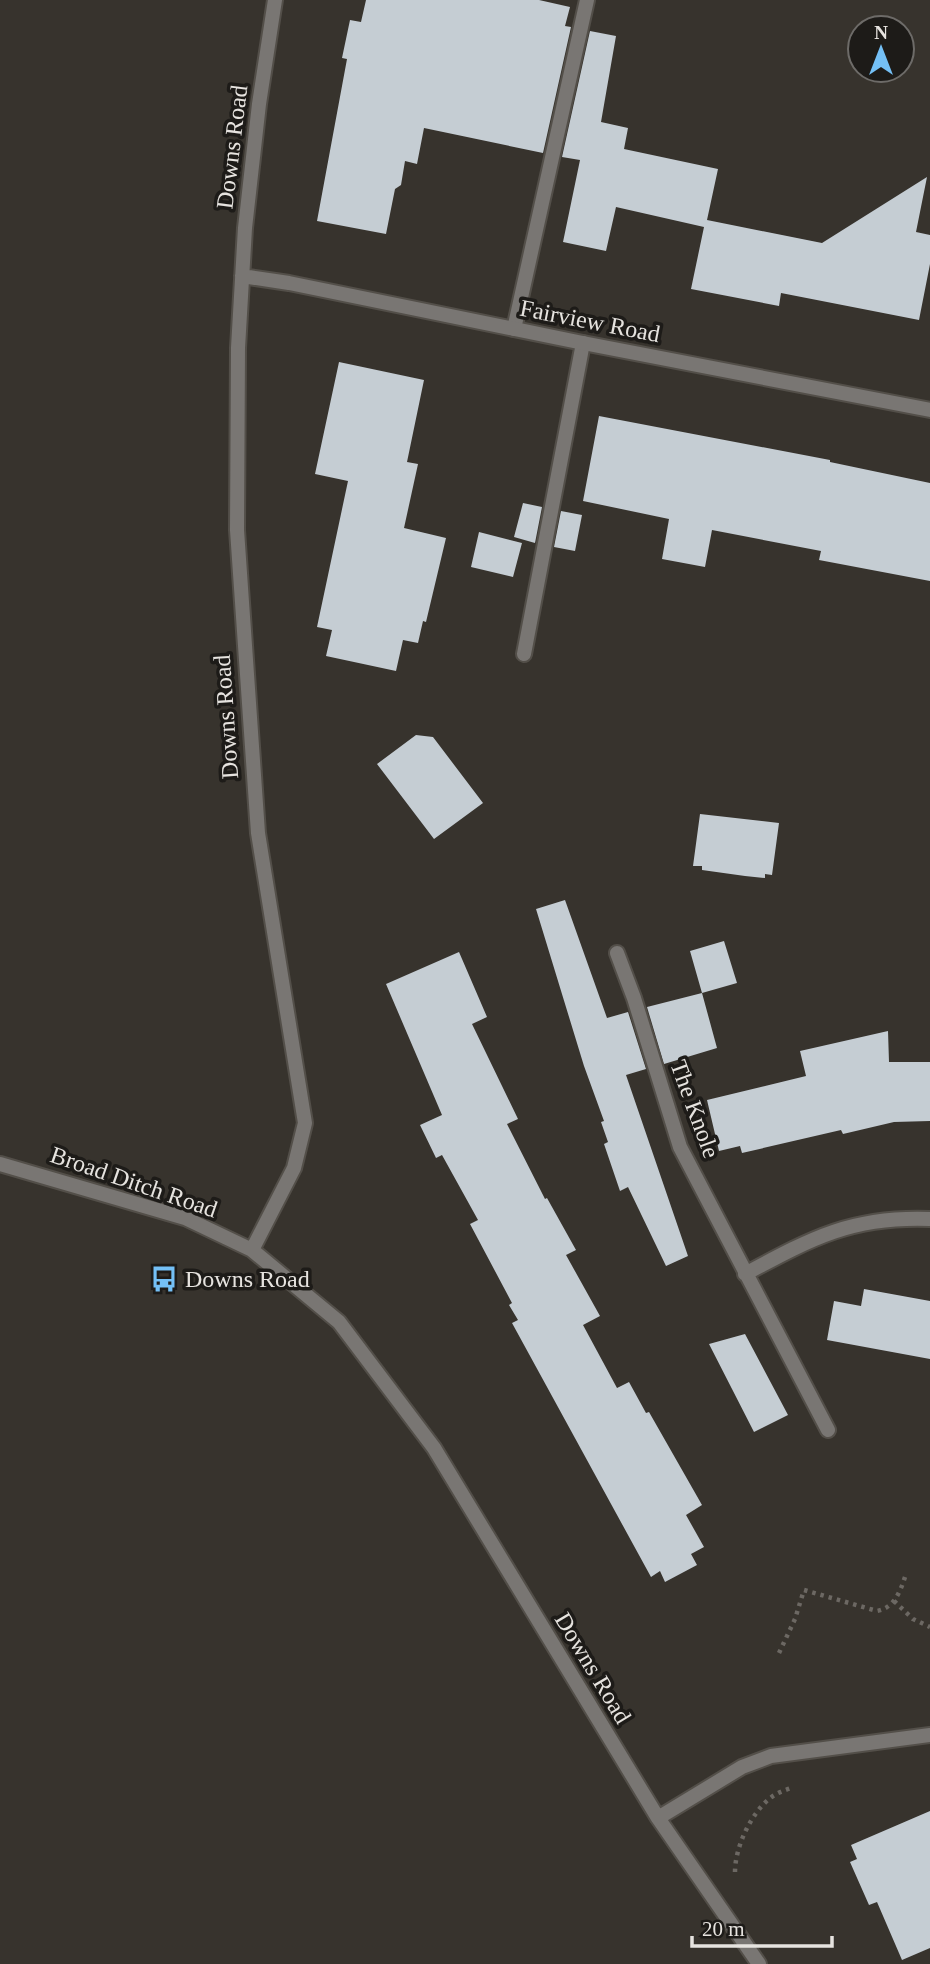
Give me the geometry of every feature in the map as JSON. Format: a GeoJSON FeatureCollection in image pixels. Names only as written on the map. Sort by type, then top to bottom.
{"type":"FeatureCollection","features":[{"type":"Feature","properties":{"kind":"street","name":"Downs Road"},"geometry":{"type":"LineString","coordinates":[[275,0],[254,140],[242,276],[236,496],[247,699],[261,856],[305,1116],[303,1137],[294,1168],[252,1250],[339,1322],[434,1448],[658,1818],[759,1964]]}},
{"type":"Feature","properties":{"kind":"street"},"geometry":{"type":"LineString","coordinates":[[514,329],[587,0]]}},
{"type":"Feature","properties":{"kind":"street","name":"Fairview Road"},"geometry":{"type":"LineString","coordinates":[[242,276],[289,283],[583,344],[930,410]]}},
{"type":"Feature","properties":{"kind":"street"},"geometry":{"type":"LineString","coordinates":[[524,654],[583,344]]}},
{"type":"Feature","properties":{"kind":"street","name":"The Knole"},"geometry":{"type":"LineString","coordinates":[[617,953],[680,1147],[828,1430]]}},
{"type":"Feature","properties":{"kind":"street","name":"Broad Ditch Road"},"geometry":{"type":"LineString","coordinates":[[0,1164],[185,1218],[252,1250]]}},
{"type":"Feature","properties":{"kind":"street"},"geometry":{"type":"LineString","coordinates":[[745,1274],[809,1240],[857,1223],[902,1218],[930,1219]]}},
{"type":"Feature","properties":{"kind":"street"},"geometry":{"type":"LineString","coordinates":[[658,1818],[742,1767],[771,1756],[930,1735]]}},
{"type":"Feature","properties":{"kind":"path"},"geometry":{"type":"LineString","coordinates":[[779,1653],[795,1619],[804,1590],[877,1611],[886,1609],[894,1601],[905,1577]]}},
{"type":"Feature","properties":{"kind":"path"},"geometry":{"type":"LineString","coordinates":[[894,1601],[913,1619],[930,1627]]}},
{"type":"Feature","properties":{"kind":"path"},"geometry":{"type":"LineString","coordinates":[[737,1880],[738,1849],[761,1808],[771,1797],[802,1784]]}},
{"type":"Feature","properties":{"kind":"building"},"geometry":{"type":"Polygon","coordinates":[[[366,0],[539,0],[570,7],[565,26],[571,27],[543,153],[424,128],[417,164],[405,161],[401,185],[395,189],[386,234],[317,221],[347,59],[342,58],[350,20],[361,22],[366,0]]]}},
{"type":"Feature","properties":{"kind":"building"},"geometry":{"type":"Polygon","coordinates":[[[590,31],[616,36],[601,122],[628,128],[624,149],[718,169],[707,220],[822,243],[927,177],[916,232],[930,235],[930,264],[919,320],[781,293],[779,306],[691,289],[704,227],[616,207],[606,251],[563,242],[580,160],[562,157],[590,31]]]}},
{"type":"Feature","properties":{"kind":"building"},"geometry":{"type":"Polygon","coordinates":[[[339,362],[424,380],[407,462],[418,464],[404,528],[446,538],[426,622],[423,621],[418,643],[403,640],[396,671],[326,656],[332,630],[317,627],[348,481],[315,474],[339,362]]]}},
{"type":"Feature","properties":{"kind":"building"},"geometry":{"type":"Polygon","coordinates":[[[599,416],[830,460],[930,483],[930,581],[819,560],[821,551],[712,530],[705,567],[662,559],[669,519],[583,501],[599,416]]]}},
{"type":"Feature","properties":{"kind":"building"},"geometry":{"type":"Polygon","coordinates":[[[523,503],[542,507],[535,543],[514,537],[523,503]]]}},
{"type":"Feature","properties":{"kind":"building"},"geometry":{"type":"Polygon","coordinates":[[[561,511],[582,515],[575,551],[554,547],[561,511]]]}},
{"type":"Feature","properties":{"kind":"building"},"geometry":{"type":"Polygon","coordinates":[[[479,532],[522,543],[513,577],[471,567],[479,532]]]}},
{"type":"Feature","properties":{"kind":"building"},"geometry":{"type":"Polygon","coordinates":[[[416,735],[433,737],[483,803],[434,839],[377,764],[416,735]]]}},
{"type":"Feature","properties":{"kind":"building"},"geometry":{"type":"Polygon","coordinates":[[[700,814],[779,823],[772,875],[765,874],[765,878],[745,876],[702,870],[702,866],[693,866],[700,814]]]}},
{"type":"Feature","properties":{"kind":"building"},"geometry":{"type":"Polygon","coordinates":[[[565,900],[607,1018],[628,1012],[646,1069],[626,1075],[688,1256],[666,1266],[628,1187],[620,1191],[604,1144],[608,1142],[601,1122],[604,1121],[584,1066],[536,909],[565,900]]]}},
{"type":"Feature","properties":{"kind":"building"},"geometry":{"type":"Polygon","coordinates":[[[724,941],[737,983],[702,993],[690,951],[724,941]]]}},
{"type":"Feature","properties":{"kind":"building"},"geometry":{"type":"Polygon","coordinates":[[[459,952],[487,1017],[472,1024],[518,1119],[507,1124],[545,1199],[547,1198],[576,1250],[566,1255],[600,1316],[583,1325],[617,1388],[629,1382],[646,1413],[649,1412],[702,1505],[686,1515],[704,1547],[691,1554],[697,1565],[665,1582],[660,1571],[651,1577],[512,1323],[518,1320],[509,1305],[512,1303],[470,1224],[478,1220],[442,1155],[436,1158],[420,1125],[442,1115],[386,984],[459,952]]]}},
{"type":"Feature","properties":{"kind":"building"},"geometry":{"type":"Polygon","coordinates":[[[702,993],[717,1048],[664,1064],[647,1007],[702,993]]]}},
{"type":"Feature","properties":{"kind":"building"},"geometry":{"type":"Polygon","coordinates":[[[888,1031],[889,1062],[930,1062],[930,1121],[894,1122],[843,1134],[841,1130],[742,1153],[740,1146],[719,1151],[707,1100],[806,1076],[800,1051],[888,1031]]]}},
{"type":"Feature","properties":{"kind":"building"},"geometry":{"type":"Polygon","coordinates":[[[864,1289],[930,1301],[930,1359],[827,1340],[834,1301],[861,1306],[864,1289]]]}},
{"type":"Feature","properties":{"kind":"building"},"geometry":{"type":"Polygon","coordinates":[[[745,1334],[788,1415],[754,1432],[709,1344],[745,1334]]]}},
{"type":"Feature","properties":{"kind":"building"},"geometry":{"type":"Polygon","coordinates":[[[930,1811],[930,1948],[902,1960],[877,1902],[869,1905],[850,1862],[857,1859],[851,1845],[930,1811]]]}},
{"type":"Feature","properties":{"kind":"place","name":"Downs Road"},"geometry":{"type":"Point","coordinates":[164,1279]}}]}
